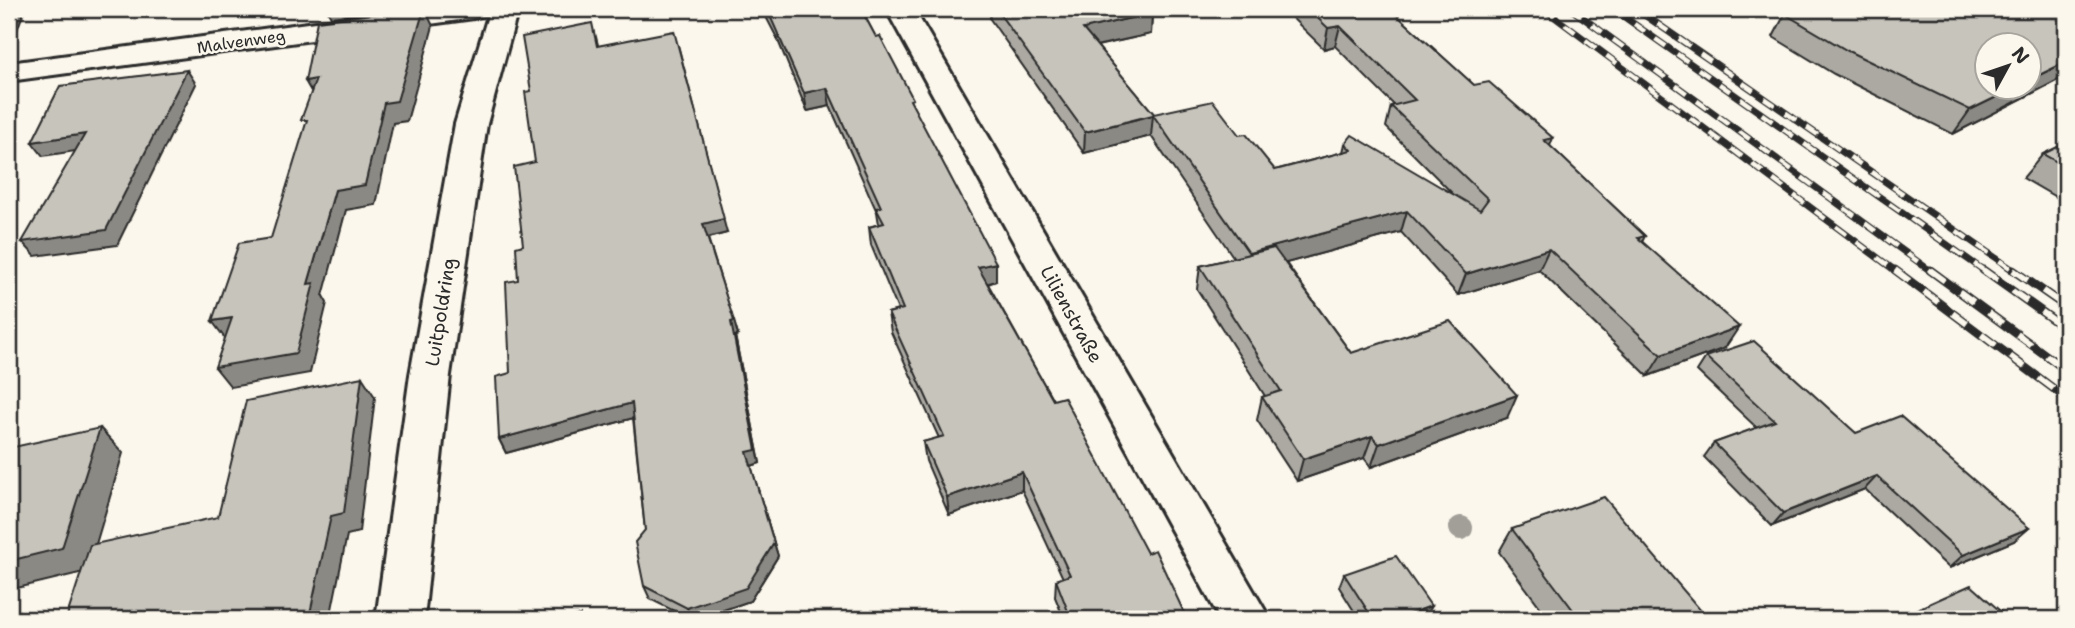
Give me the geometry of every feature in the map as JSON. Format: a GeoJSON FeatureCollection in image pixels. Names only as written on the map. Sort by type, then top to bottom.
{"type":"FeatureCollection","features":[{"type":"Feature","properties":{"kind":"street","name":"Malvenweg"},"geometry":{"type":"LineString","coordinates":[[9,72],[474,9]]}},
{"type":"Feature","properties":{"kind":"street","name":"Luitpoldring"},"geometry":{"type":"LineString","coordinates":[[400,619],[430,374],[471,124],[504,9]]}},
{"type":"Feature","properties":{"kind":"street","name":"Lilienstraße"},"geometry":{"type":"LineString","coordinates":[[900,9],[1246,619]]}},
{"type":"Feature","properties":{"kind":"building"},"geometry":{"type":"Polygon","coordinates":[[[424,9],[397,101],[384,103],[365,185],[335,190],[308,284],[314,283],[296,353],[215,367],[232,318],[212,321],[239,243],[271,238],[307,120],[301,120],[316,79],[305,81],[317,21],[424,9]]]}},
{"type":"Feature","properties":{"kind":"building"},"geometry":{"type":"Polygon","coordinates":[[[767,9],[861,9],[876,37],[880,36],[913,99],[910,100],[996,263],[978,267],[1053,400],[1064,397],[1147,553],[1155,550],[1187,619],[1071,619],[1056,580],[1070,575],[1022,472],[947,497],[923,442],[944,436],[888,313],[903,309],[869,227],[884,223],[876,208],[881,207],[827,88],[804,93],[767,9]]]}},
{"type":"Feature","properties":{"kind":"building"},"geometry":{"type":"Polygon","coordinates":[[[996,9],[1149,9],[1152,13],[1083,29],[1154,114],[1213,101],[1239,135],[1246,134],[1275,170],[1351,150],[1345,144],[1352,135],[1480,210],[1488,199],[1391,106],[1415,100],[1340,26],[1328,28],[1308,9],[1390,9],[1474,85],[1489,82],[1553,138],[1544,140],[1645,236],[1638,238],[1739,327],[1661,355],[1549,249],[1466,274],[1407,211],[1249,253],[1153,115],[1085,132],[996,9]]]}},
{"type":"Feature","properties":{"kind":"building"},"geometry":{"type":"Polygon","coordinates":[[[1799,9],[2066,9],[2066,62],[2044,73],[2044,32],[1974,32],[1974,102],[1986,102],[1970,110],[1848,51],[1785,14],[1799,9]]]}},
{"type":"Feature","properties":{"kind":"building"},"geometry":{"type":"Polygon","coordinates":[[[592,23],[597,46],[674,31],[724,219],[703,224],[734,321],[731,322],[756,450],[747,452],[774,543],[746,588],[687,608],[644,586],[635,542],[645,530],[632,403],[499,439],[496,377],[510,373],[506,282],[518,280],[516,247],[523,245],[514,167],[535,162],[525,92],[531,91],[522,37],[592,23]]]}},
{"type":"Feature","properties":{"kind":"building"},"geometry":{"type":"Polygon","coordinates":[[[187,70],[106,230],[22,242],[85,134],[32,142],[60,86],[187,70]]]}},
{"type":"Feature","properties":{"kind":"building"},"geometry":{"type":"Polygon","coordinates":[[[2066,143],[2066,167],[2043,154],[2066,143]]]}},
{"type":"Feature","properties":{"kind":"building"},"geometry":{"type":"Polygon","coordinates":[[[1274,248],[1351,353],[1450,321],[1517,395],[1379,444],[1372,436],[1303,459],[1262,397],[1281,391],[1200,266],[1274,248]]]}},
{"type":"Feature","properties":{"kind":"building"},"geometry":{"type":"Polygon","coordinates":[[[1754,341],[1856,433],[1900,416],[2029,528],[1963,555],[1877,476],[1783,513],[1714,443],[1775,421],[1706,357],[1754,341]]]}},
{"type":"Feature","properties":{"kind":"building"},"geometry":{"type":"Polygon","coordinates":[[[362,377],[344,513],[331,516],[309,618],[66,619],[90,545],[218,517],[246,401],[362,377]]]}},
{"type":"Feature","properties":{"kind":"building"},"geometry":{"type":"Polygon","coordinates":[[[100,428],[62,548],[9,561],[9,448],[100,428]]]}},
{"type":"Feature","properties":{"kind":"building"},"geometry":{"type":"Polygon","coordinates":[[[1604,497],[1708,619],[1580,619],[1512,529],[1604,497]]]}},
{"type":"Feature","properties":{"kind":"building"},"geometry":{"type":"Polygon","coordinates":[[[1396,556],[1431,606],[1395,619],[1373,619],[1344,574],[1396,556]]]}},
{"type":"Feature","properties":{"kind":"building"},"geometry":{"type":"Polygon","coordinates":[[[1971,585],[2009,619],[1895,619],[1971,585]]]}},
{"type":"Feature","properties":{"kind":"railway"},"geometry":{"type":"LineString","coordinates":[[1544,9],[1897,272]]}},
{"type":"Feature","properties":{"kind":"railway"},"geometry":{"type":"LineString","coordinates":[[1571,9],[1932,272]]}},
{"type":"Feature","properties":{"kind":"railway"},"geometry":{"type":"LineString","coordinates":[[1613,9],[1986,272]]}},
{"type":"Feature","properties":{"kind":"railway"},"geometry":{"type":"LineString","coordinates":[[1636,9],[2016,272]]}},
{"type":"Feature","properties":{"kind":"railway"},"geometry":{"type":"LineString","coordinates":[[1895,270],[2066,398]]}},
{"type":"Feature","properties":{"kind":"railway"},"geometry":{"type":"LineString","coordinates":[[1930,270],[2066,370]]}},
{"type":"Feature","properties":{"kind":"railway"},"geometry":{"type":"LineString","coordinates":[[1983,270],[2066,329]]}},
{"type":"Feature","properties":{"kind":"railway"},"geometry":{"type":"LineString","coordinates":[[2013,270],[2066,307]]}}]}
